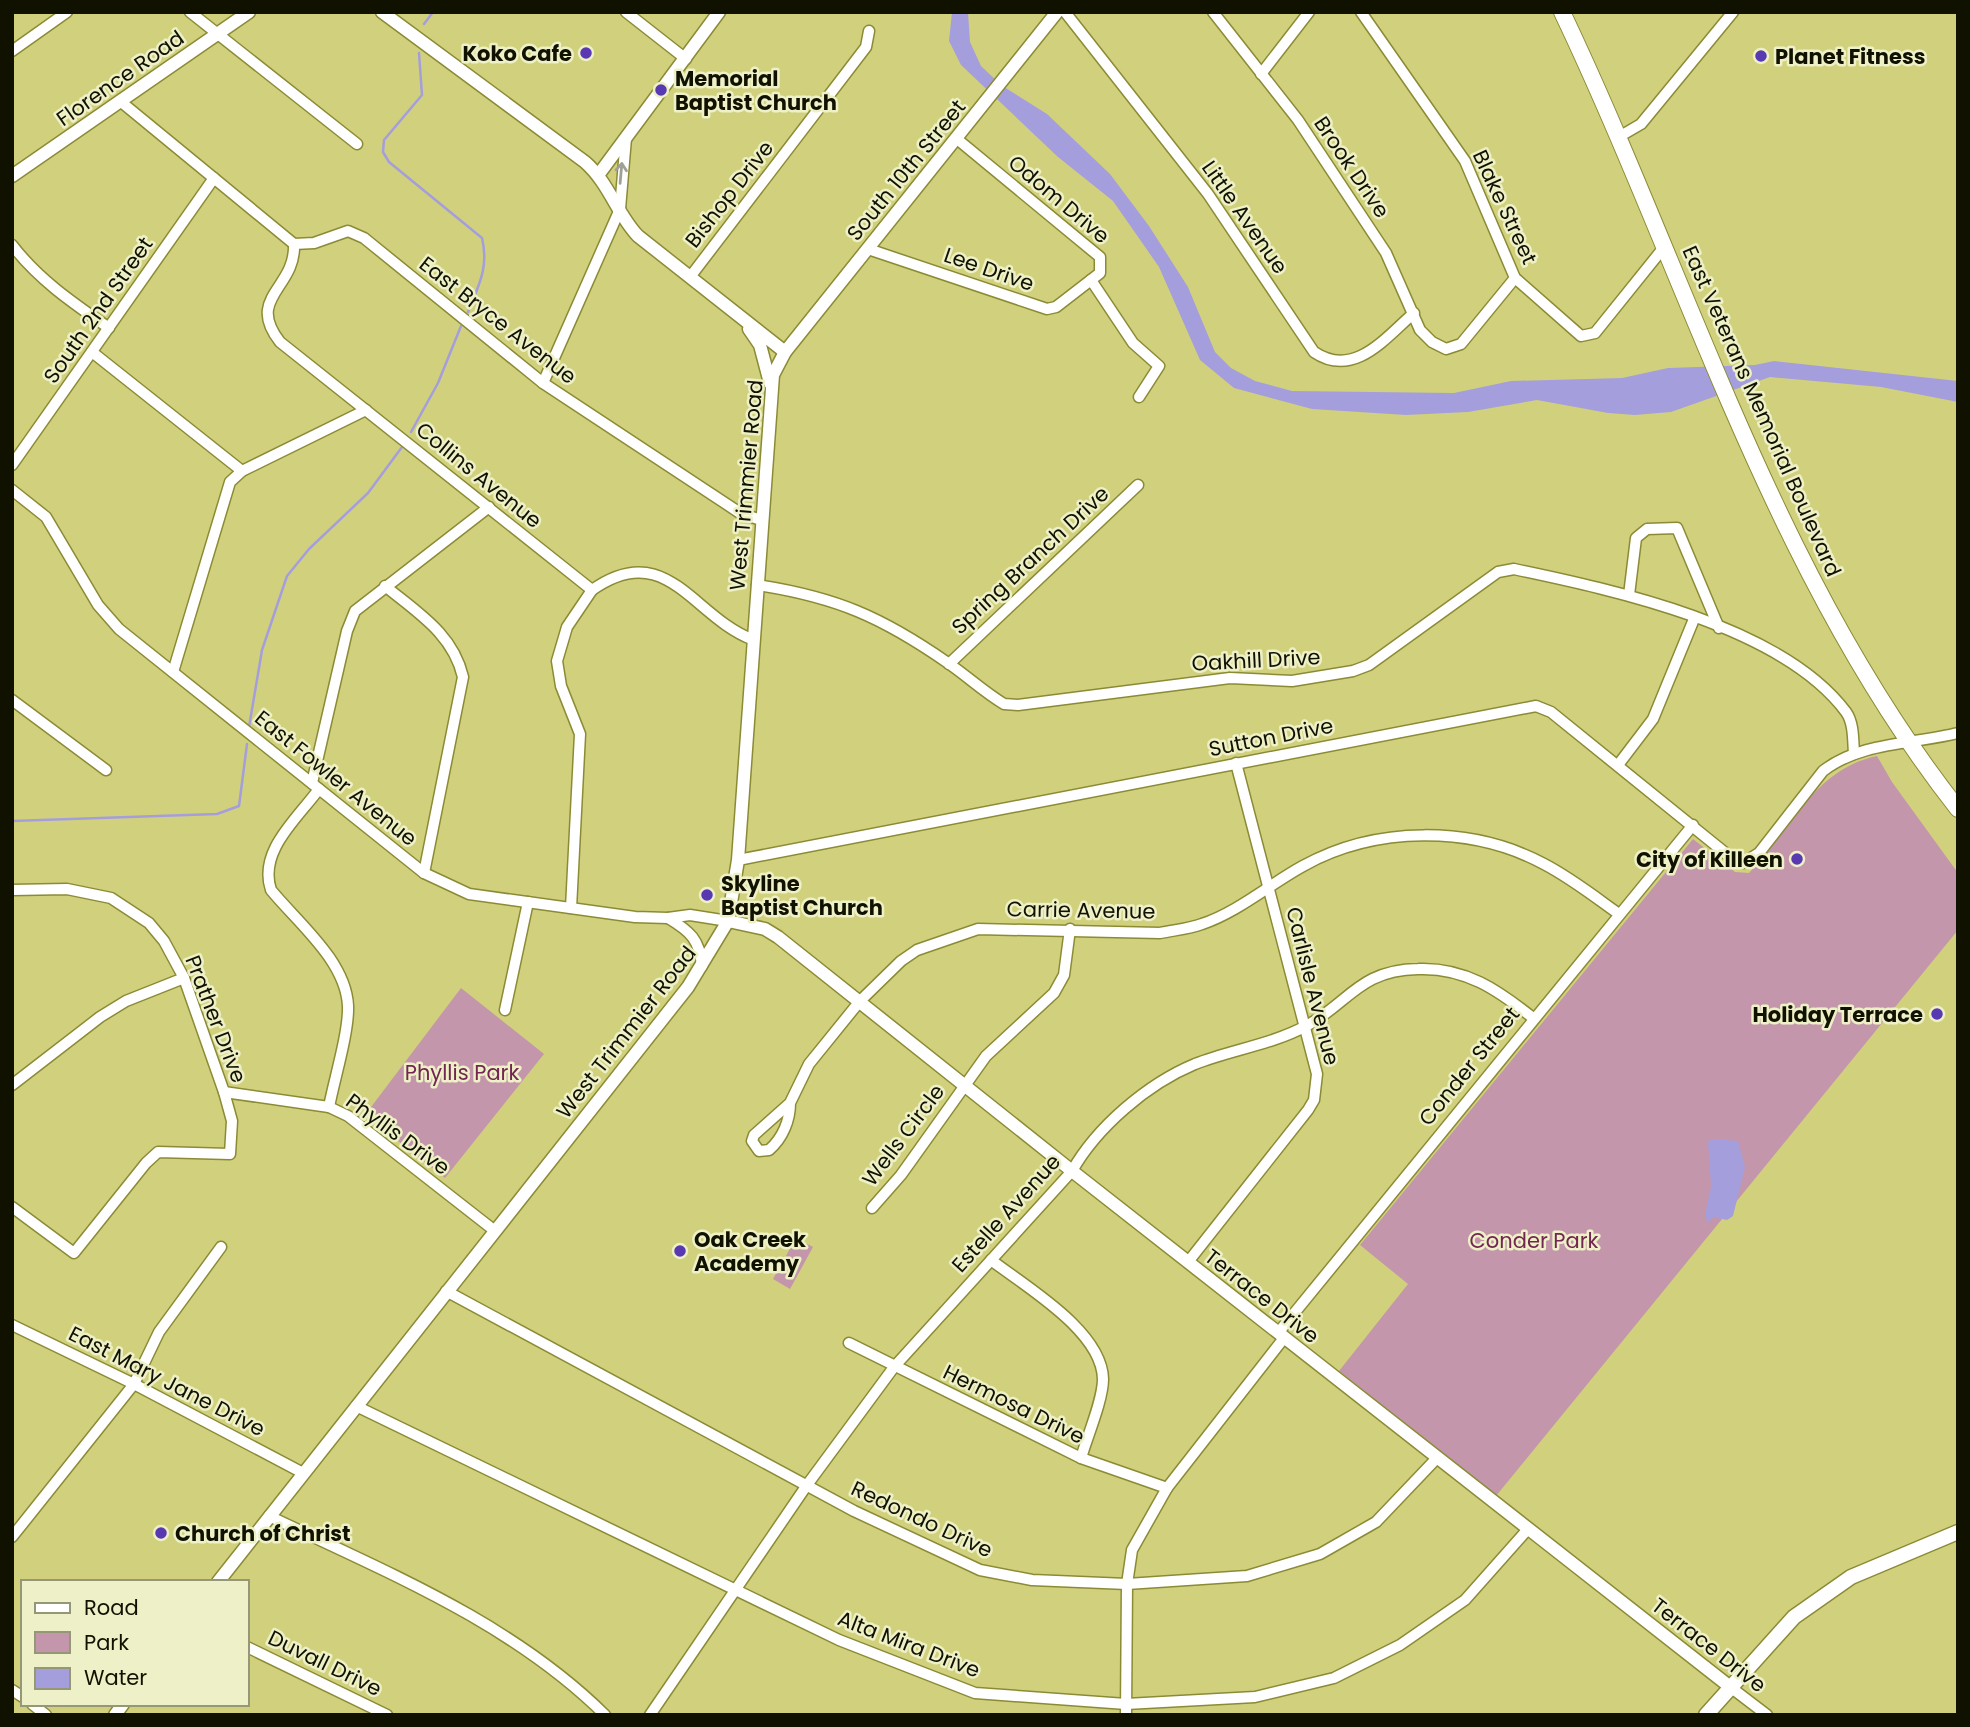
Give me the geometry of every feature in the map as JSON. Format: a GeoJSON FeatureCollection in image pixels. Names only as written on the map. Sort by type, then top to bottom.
{"type":"FeatureCollection","features":[{"type":"Feature","properties":{"kind":"main road","name":"East Veterans Memorial Boulevard"},"geometry":{"type":"LineString","coordinates":[[1562,12],[1785,524],[1835,620],[1909,741],[1958,810]]}},
{"type":"Feature","properties":{"kind":"main road"},"geometry":{"type":"LineString","coordinates":[[1706,1715],[1730,1685],[1794,1617],[1851,1577],[1958,1532]]}},
{"type":"Feature","properties":{"kind":"street"},"geometry":{"type":"LineString","coordinates":[[12,51],[67,12]]}},
{"type":"Feature","properties":{"kind":"street"},"geometry":{"type":"LineString","coordinates":[[190,12],[215,35],[357,144]]}},
{"type":"Feature","properties":{"kind":"street","name":"Florence Road"},"geometry":{"type":"LineString","coordinates":[[12,176],[249,12]]}},
{"type":"Feature","properties":{"kind":"street"},"geometry":{"type":"LineString","coordinates":[[382,12],[421,38],[599,174],[638,236],[785,352]]}},
{"type":"Feature","properties":{"kind":"street"},"geometry":{"type":"LineString","coordinates":[[626,12],[686,59]]}},
{"type":"Feature","properties":{"kind":"street"},"geometry":{"type":"LineString","coordinates":[[599,174],[719,12]]}},
{"type":"Feature","properties":{"kind":"street","name":"South 10th Street"},"geometry":{"type":"LineString","coordinates":[[785,352],[1057,12]]}},
{"type":"Feature","properties":{"kind":"street","name":"Little Avenue"},"geometry":{"type":"LineString","coordinates":[[1065,12],[1208,194],[1314,352],[1339,363],[1351,361],[1371,350],[1414,313]]}},
{"type":"Feature","properties":{"kind":"street","name":"Brook Drive"},"geometry":{"type":"LineString","coordinates":[[1213,12],[1298,120],[1386,253],[1420,330],[1432,342],[1446,349],[1461,344],[1515,278]]}},
{"type":"Feature","properties":{"kind":"street"},"geometry":{"type":"LineString","coordinates":[[1261,74],[1309,12]]}},
{"type":"Feature","properties":{"kind":"street","name":"Blake Street"},"geometry":{"type":"LineString","coordinates":[[1361,12],[1465,161],[1515,278],[1581,336],[1595,332],[1665,246]]}},
{"type":"Feature","properties":{"kind":"street"},"geometry":{"type":"LineString","coordinates":[[1617,138],[1641,124],[1733,12]]}},
{"type":"Feature","properties":{"kind":"street","name":"Bishop Drive"},"geometry":{"type":"LineString","coordinates":[[690,277],[866,47],[870,31]]}},
{"type":"Feature","properties":{"kind":"street"},"geometry":{"type":"LineString","coordinates":[[120,101],[293,243]]}},
{"type":"Feature","properties":{"kind":"street"},"geometry":{"type":"LineString","coordinates":[[544,383],[620,209],[626,138]]}},
{"type":"Feature","properties":{"kind":"street","name":"Odom Drive"},"geometry":{"type":"LineString","coordinates":[[957,139],[1100,257],[1100,273],[1091,280]]}},
{"type":"Feature","properties":{"kind":"street","name":"South 2nd Street"},"geometry":{"type":"LineString","coordinates":[[12,465],[214,178]]}},
{"type":"Feature","properties":{"kind":"street","name":"East Bryce Avenue"},"geometry":{"type":"LineString","coordinates":[[293,243],[314,243],[348,232],[364,238],[544,383],[740,513],[761,520]]}},
{"type":"Feature","properties":{"kind":"street","name":"Collins Avenue"},"geometry":{"type":"LineString","coordinates":[[293,243],[289,270],[267,307],[268,325],[280,342],[592,590]]}},
{"type":"Feature","properties":{"kind":"street"},"geometry":{"type":"LineString","coordinates":[[12,245],[30,268],[52,288],[109,328]]}},
{"type":"Feature","properties":{"kind":"street","name":"Lee Drive"},"geometry":{"type":"LineString","coordinates":[[868,249],[1047,309],[1056,307],[1091,280]]}},
{"type":"Feature","properties":{"kind":"street"},"geometry":{"type":"LineString","coordinates":[[1091,280],[1133,343],[1159,366],[1139,397]]}},
{"type":"Feature","properties":{"kind":"street"},"geometry":{"type":"LineString","coordinates":[[738,315],[760,345],[771,384]]}},
{"type":"Feature","properties":{"kind":"street"},"geometry":{"type":"LineString","coordinates":[[92,352],[242,471]]}},
{"type":"Feature","properties":{"kind":"street","name":"West Trimmier Road"},"geometry":{"type":"LineString","coordinates":[[220,1580],[702,967],[729,921],[738,860],[771,384],[785,352]]}},
{"type":"Feature","properties":{"kind":"street"},"geometry":{"type":"LineString","coordinates":[[173,672],[230,482],[242,471],[366,410]]}},
{"type":"Feature","properties":{"kind":"street","name":"Spring Branch Drive"},"geometry":{"type":"LineString","coordinates":[[949,664],[1138,485]]}},
{"type":"Feature","properties":{"kind":"street","name":"East Fowler Avenue"},"geometry":{"type":"LineString","coordinates":[[12,490],[46,517],[109,618],[424,873],[469,894],[571,908],[668,918],[690,915],[729,921]]}},
{"type":"Feature","properties":{"kind":"street"},"geometry":{"type":"LineString","coordinates":[[328,1107],[348,1009],[346,991],[328,957],[271,890],[267,877],[271,853],[315,786],[351,619],[362,604],[489,507]]}},
{"type":"Feature","properties":{"kind":"street"},"geometry":{"type":"LineString","coordinates":[[1629,595],[1636,538],[1647,529],[1678,528],[1719,628]]}},
{"type":"Feature","properties":{"kind":"street","name":"Oakhill Drive"},"geometry":{"type":"LineString","coordinates":[[757,585],[808,593],[848,606],[887,625],[949,664],[998,700],[1018,705],[1230,678],[1292,681],[1353,671],[1369,665],[1506,569],[1629,595],[1719,628],[1790,660],[1847,713],[1854,754]]}},
{"type":"Feature","properties":{"kind":"street"},"geometry":{"type":"LineString","coordinates":[[571,908],[580,734],[561,686],[557,661],[567,627],[592,590],[632,572],[661,576],[732,629],[754,640]]}},
{"type":"Feature","properties":{"kind":"street"},"geometry":{"type":"LineString","coordinates":[[385,586],[445,636],[463,677],[424,873]]}},
{"type":"Feature","properties":{"kind":"street"},"geometry":{"type":"LineString","coordinates":[[1618,765],[1653,719],[1694,619]]}},
{"type":"Feature","properties":{"kind":"street"},"geometry":{"type":"LineString","coordinates":[[12,700],[106,770]]}},
{"type":"Feature","properties":{"kind":"street","name":"Sutton Drive"},"geometry":{"type":"LineString","coordinates":[[738,860],[1536,706],[1551,712],[1734,860],[1751,860],[1823,771],[1836,761],[1854,754]]}},
{"type":"Feature","properties":{"kind":"street"},"geometry":{"type":"LineString","coordinates":[[1854,754],[1958,733]]}},
{"type":"Feature","properties":{"kind":"street","name":"Carlisle Avenue"},"geometry":{"type":"LineString","coordinates":[[1188,1262],[1314,1100],[1317,1074],[1307,1026],[1236,763]]}},
{"type":"Feature","properties":{"kind":"street","name":"Conder Street"},"geometry":{"type":"LineString","coordinates":[[1126,1709],[1127,1584],[1132,1550],[1167,1488],[1281,1335],[1533,1018],[1693,825]]}},
{"type":"Feature","properties":{"kind":"street","name":"Carrie Avenue"},"geometry":{"type":"LineString","coordinates":[[790,1102],[809,1064],[860,1001],[901,961],[918,950],[956,935],[998,927],[1160,933],[1178,930],[1215,919],[1304,865],[1343,848],[1394,837],[1450,837],[1511,850],[1544,864],[1619,914]]}},
{"type":"Feature","properties":{"kind":"street","name":"Prather Drive"},"geometry":{"type":"LineString","coordinates":[[12,890],[67,889],[100,895],[125,905],[149,923],[164,941],[184,978],[232,1121],[230,1154],[158,1152],[74,1253],[12,1207]]}},
{"type":"Feature","properties":{"kind":"street"},"geometry":{"type":"LineString","coordinates":[[505,1010],[528,902]]}},
{"type":"Feature","properties":{"kind":"street"},"geometry":{"type":"LineString","coordinates":[[668,918],[688,929],[695,938],[700,947],[702,967]]}},
{"type":"Feature","properties":{"kind":"street","name":"Terrace Drive"},"geometry":{"type":"LineString","coordinates":[[729,921],[757,927],[778,937],[1072,1171],[1767,1715]]}},
{"type":"Feature","properties":{"kind":"street","name":"Wells Circle"},"geometry":{"type":"LineString","coordinates":[[872,1208],[901,1175],[964,1084],[1006,1034],[1054,993],[1063,975],[1070,929]]}},
{"type":"Feature","properties":{"kind":"street","name":"Estelle Avenue"},"geometry":{"type":"LineString","coordinates":[[650,1715],[807,1485],[894,1367],[1072,1171],[1083,1151],[1103,1130],[1153,1089],[1192,1065],[1307,1026],[1365,982],[1390,973],[1419,968],[1452,971],[1498,990],[1533,1018]]}},
{"type":"Feature","properties":{"kind":"street"},"geometry":{"type":"LineString","coordinates":[[12,1085],[100,1017],[126,1001],[184,978]]}},
{"type":"Feature","properties":{"kind":"street","name":"Phyllis Drive"},"geometry":{"type":"LineString","coordinates":[[224,1092],[328,1107],[348,1116],[495,1231]]}},
{"type":"Feature","properties":{"kind":"street"},"geometry":{"type":"LineString","coordinates":[[12,1537],[134,1384],[159,1332],[221,1247]]}},
{"type":"Feature","properties":{"kind":"street"},"geometry":{"type":"LineString","coordinates":[[991,1259],[1080,1330],[1098,1353],[1103,1380],[1081,1458]]}},
{"type":"Feature","properties":{"kind":"street","name":"Redondo Drive"},"geometry":{"type":"LineString","coordinates":[[446,1291],[854,1511],[980,1570],[1032,1580],[1127,1584],[1247,1576],[1320,1554],[1376,1521],[1437,1458]]}},
{"type":"Feature","properties":{"kind":"street","name":"East Mary Jane Drive"},"geometry":{"type":"LineString","coordinates":[[13,1327],[134,1384],[303,1473]]}},
{"type":"Feature","properties":{"kind":"street","name":"Hermosa Drive"},"geometry":{"type":"LineString","coordinates":[[849,1343],[1081,1458],[1167,1488]]}},
{"type":"Feature","properties":{"kind":"street","name":"Alta Mira Drive"},"geometry":{"type":"LineString","coordinates":[[356,1406],[839,1640],[975,1693],[1126,1709],[1255,1697],[1334,1678],[1400,1645],[1465,1600],[1528,1529]]}},
{"type":"Feature","properties":{"kind":"street"},"geometry":{"type":"LineString","coordinates":[[269,1516],[486,1624],[552,1667],[605,1715]]}},
{"type":"Feature","properties":{"kind":"street","name":"Duvall Drive"},"geometry":{"type":"LineString","coordinates":[[248,1647],[387,1715]]}},
{"type":"Feature","properties":{"kind":"green space","name":"Conder Park"},"geometry":{"type":"Polygon","coordinates":[[[1877,756],[1892,782],[1958,873],[1958,930],[1496,1496],[1339,1371],[1408,1284],[1360,1245],[1693,839],[1735,872],[1749,873],[1820,787],[1855,763],[1877,756]]]}},
{"type":"Feature","properties":{"kind":"green space","name":"Phyllis Park"},"geometry":{"type":"Polygon","coordinates":[[[461,988],[544,1054],[445,1178],[365,1115],[461,988]]]}},
{"type":"Feature","properties":{"kind":"green space"},"geometry":{"type":"Polygon","coordinates":[[[796,1238],[813,1247],[790,1289],[773,1279],[796,1238]]]}},
{"type":"Feature","properties":{"kind":"water"},"geometry":{"type":"Polygon","coordinates":[[[952,12],[968,12],[970,42],[981,66],[1001,85],[1047,114],[1110,174],[1149,226],[1188,287],[1215,352],[1231,368],[1255,381],[1292,391],[1454,393],[1511,381],[1622,378],[1668,368],[1755,365],[1774,361],[1958,381],[1958,402],[1881,387],[1770,377],[1671,412],[1635,415],[1608,413],[1537,400],[1468,412],[1406,415],[1312,409],[1234,388],[1200,360],[1159,267],[1113,201],[1058,157],[961,65],[949,41],[952,12]]]}},
{"type":"Feature","properties":{"kind":"water"},"geometry":{"type":"Polygon","coordinates":[[[1712,1139],[1738,1141],[1745,1167],[1733,1216],[1727,1220],[1713,1217],[1708,1223],[1705,1215],[1711,1186],[1708,1142],[1712,1139]]]}},
{"type":"Feature","properties":{"kind":"waterway"},"geometry":{"type":"LineString","coordinates":[[424,24],[433,12]]}},
{"type":"Feature","properties":{"kind":"waterway"},"geometry":{"type":"LineString","coordinates":[[419,53],[422,95],[384,140],[383,152],[389,162],[482,238],[484,267],[468,312]]}},
{"type":"Feature","properties":{"kind":"waterway"},"geometry":{"type":"LineString","coordinates":[[411,432],[438,383],[461,326]]}},
{"type":"Feature","properties":{"kind":"waterway"},"geometry":{"type":"LineString","coordinates":[[249,727],[262,650],[287,576],[309,549],[368,493],[402,447]]}},
{"type":"Feature","properties":{"kind":"waterway"},"geometry":{"type":"LineString","coordinates":[[12,821],[217,814],[239,806],[247,744]]}},
{"type":"Feature","properties":{"kind":"place","name":"Koko Cafe"},"geometry":{"type":"Point","coordinates":[586,53]}},
{"type":"Feature","properties":{"kind":"place","name":"Planet Fitness"},"geometry":{"type":"Point","coordinates":[1761,56]}},
{"type":"Feature","properties":{"kind":"place","name":"Memorial Baptist Church"},"geometry":{"type":"Point","coordinates":[661,90]}},
{"type":"Feature","properties":{"kind":"place","name":"City of Killeen"},"geometry":{"type":"Point","coordinates":[1797,859]}},
{"type":"Feature","properties":{"kind":"place","name":"Skyline Baptist Church"},"geometry":{"type":"Point","coordinates":[707,895]}},
{"type":"Feature","properties":{"kind":"place","name":"Holiday Terrace"},"geometry":{"type":"Point","coordinates":[1937,1014]}},
{"type":"Feature","properties":{"kind":"place","name":"Oak Creek Academy"},"geometry":{"type":"Point","coordinates":[680,1251]}},
{"type":"Feature","properties":{"kind":"place","name":"Church of Christ"},"geometry":{"type":"Point","coordinates":[161,1533]}}]}
